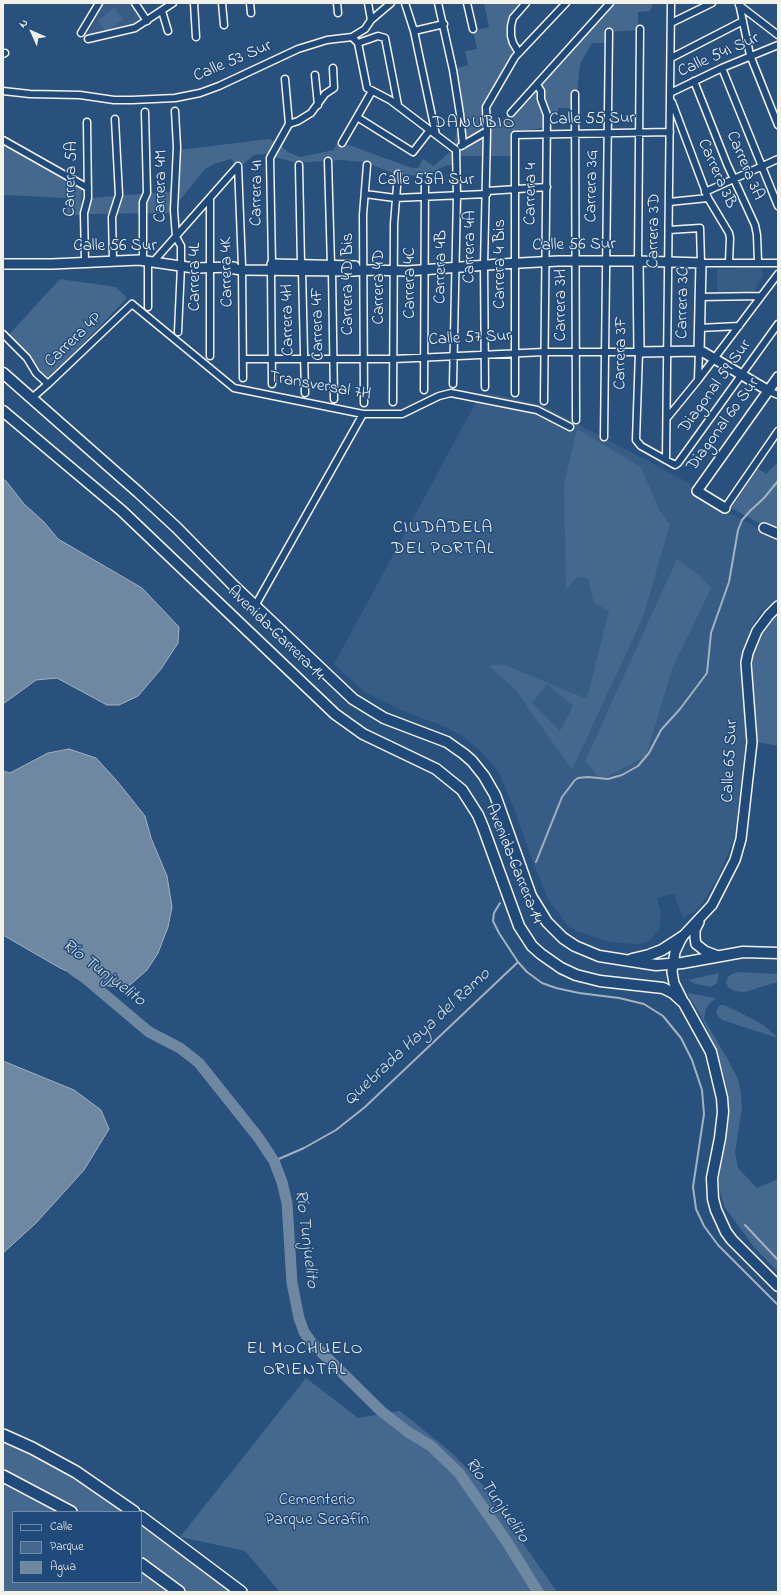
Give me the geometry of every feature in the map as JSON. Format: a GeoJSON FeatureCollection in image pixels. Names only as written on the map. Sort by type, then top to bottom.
{"type":"FeatureCollection","features":[{"type":"Feature","properties":{"kind":"highway"},"geometry":{"type":"LineString","coordinates":[[3,1435],[32,1448],[81,1474],[133,1511]]}},
{"type":"Feature","properties":{"kind":"highway"},"geometry":{"type":"LineString","coordinates":[[3,1476],[69,1511]]}},
{"type":"Feature","properties":{"kind":"highway"},"geometry":{"type":"LineString","coordinates":[[142,1518],[241,1592]]}},
{"type":"Feature","properties":{"kind":"highway"},"geometry":{"type":"LineString","coordinates":[[142,1565],[179,1592]]}},
{"type":"Feature","properties":{"kind":"main road","name":"Avenida Carrera 14"},"geometry":{"type":"LineString","coordinates":[[3,373],[144,497],[344,692],[362,706],[384,718],[447,742],[472,761],[484,776],[495,795],[531,896],[547,922],[563,938],[575,946],[599,956],[656,965],[672,964],[751,951],[778,953]]}},
{"type":"Feature","properties":{"kind":"main road","name":"Avenida Carrera 14"},"geometry":{"type":"LineString","coordinates":[[3,411],[122,511],[335,714],[363,734],[436,769],[462,790],[478,815],[519,926],[532,946],[541,954],[561,968],[576,975],[600,981],[663,988],[673,993],[684,1003],[711,1052],[722,1098],[723,1112],[720,1138],[712,1178],[713,1199],[716,1210],[726,1232],[732,1240],[778,1286]]}},
{"type":"Feature","properties":{"kind":"main road"},"geometry":{"type":"LineString","coordinates":[[622,960],[641,957],[657,952],[666,948],[682,937]]}},
{"type":"Feature","properties":{"kind":"street"},"geometry":{"type":"LineString","coordinates":[[81,33],[99,3]]}},
{"type":"Feature","properties":{"kind":"street"},"geometry":{"type":"LineString","coordinates":[[135,3],[147,21]]}},
{"type":"Feature","properties":{"kind":"street"},"geometry":{"type":"LineString","coordinates":[[88,39],[135,28],[173,3]]}},
{"type":"Feature","properties":{"kind":"street"},"geometry":{"type":"LineString","coordinates":[[194,3],[196,37]]}},
{"type":"Feature","properties":{"kind":"street"},"geometry":{"type":"LineString","coordinates":[[222,3],[224,25]]}},
{"type":"Feature","properties":{"kind":"street"},"geometry":{"type":"LineString","coordinates":[[250,3],[251,13]]}},
{"type":"Feature","properties":{"kind":"street"},"geometry":{"type":"LineString","coordinates":[[337,3],[338,13]]}},
{"type":"Feature","properties":{"kind":"street"},"geometry":{"type":"LineString","coordinates":[[368,3],[371,20]]}},
{"type":"Feature","properties":{"kind":"street"},"geometry":{"type":"LineString","coordinates":[[391,3],[371,20],[366,29],[352,38],[358,43],[366,86],[372,91],[398,105],[456,150],[487,131]]}},
{"type":"Feature","properties":{"kind":"street"},"geometry":{"type":"LineString","coordinates":[[405,3],[414,31],[436,135]]}},
{"type":"Feature","properties":{"kind":"street"},"geometry":{"type":"LineString","coordinates":[[438,3],[444,24],[453,70],[463,145]]}},
{"type":"Feature","properties":{"kind":"street"},"geometry":{"type":"LineString","coordinates":[[467,3],[473,29]]}},
{"type":"Feature","properties":{"kind":"street"},"geometry":{"type":"LineString","coordinates":[[526,3],[513,18],[511,26],[510,36],[519,53],[566,3]]}},
{"type":"Feature","properties":{"kind":"street"},"geometry":{"type":"LineString","coordinates":[[511,113],[610,3]]}},
{"type":"Feature","properties":{"kind":"street","name":"Carrera 3D"},"geometry":{"type":"LineString","coordinates":[[666,460],[671,3]]}},
{"type":"Feature","properties":{"kind":"street"},"geometry":{"type":"LineString","coordinates":[[671,23],[703,5],[712,3]]}},
{"type":"Feature","properties":{"kind":"street"},"geometry":{"type":"LineString","coordinates":[[739,4],[750,55],[778,125]]}},
{"type":"Feature","properties":{"kind":"street"},"geometry":{"type":"LineString","coordinates":[[739,4],[778,35]]}},
{"type":"Feature","properties":{"kind":"street"},"geometry":{"type":"LineString","coordinates":[[162,11],[168,31]]}},
{"type":"Feature","properties":{"kind":"street"},"geometry":{"type":"LineString","coordinates":[[671,58],[743,21]]}},
{"type":"Feature","properties":{"kind":"street"},"geometry":{"type":"LineString","coordinates":[[414,31],[444,24]]}},
{"type":"Feature","properties":{"kind":"street"},"geometry":{"type":"LineString","coordinates":[[638,261],[640,29]]}},
{"type":"Feature","properties":{"kind":"street","name":"Carrera 3G"},"geometry":{"type":"LineString","coordinates":[[604,437],[609,32]]}},
{"type":"Feature","properties":{"kind":"street"},"geometry":{"type":"LineString","coordinates":[[358,43],[378,36],[385,38],[398,105]]}},
{"type":"Feature","properties":{"kind":"street","name":"Calle 53 Sur"},"geometry":{"type":"LineString","coordinates":[[3,91],[30,94],[80,95],[114,100],[174,98],[208,91],[311,44],[327,40],[352,38]]}},
{"type":"Feature","properties":{"kind":"street","name":"Calle 54I Sur"},"geometry":{"type":"LineString","coordinates":[[670,95],[750,55],[778,47]]}},
{"type":"Feature","properties":{"kind":"street","name":"Carrera 4A"},"geometry":{"type":"LineString","coordinates":[[485,387],[484,265],[487,193],[486,107],[512,62],[519,53]]}},
{"type":"Feature","properties":{"kind":"street"},"geometry":{"type":"LineString","coordinates":[[285,78],[289,124],[303,118],[318,105],[325,94],[334,88],[333,68]]}},
{"type":"Feature","properties":{"kind":"street"},"geometry":{"type":"LineString","coordinates":[[722,68],[778,206]]}},
{"type":"Feature","properties":{"kind":"street"},"geometry":{"type":"LineString","coordinates":[[314,75],[318,105]]}},
{"type":"Feature","properties":{"kind":"street","name":"Carrera 3A"},"geometry":{"type":"LineString","coordinates":[[694,82],[734,179],[755,225],[758,235],[758,262]]}},
{"type":"Feature","properties":{"kind":"street","name":"Carrera 4"},"geometry":{"type":"LineString","coordinates":[[537,85],[547,115],[544,401]]}},
{"type":"Feature","properties":{"kind":"street"},"geometry":{"type":"LineString","coordinates":[[342,143],[372,91]]}},
{"type":"Feature","properties":{"kind":"street","name":"Carrera 3H"},"geometry":{"type":"LineString","coordinates":[[575,94],[576,420]]}},
{"type":"Feature","properties":{"kind":"street","name":"Carrera 3B"},"geometry":{"type":"LineString","coordinates":[[670,95],[705,192],[730,238],[729,262]]}},
{"type":"Feature","properties":{"kind":"street","name":"Carrera 4M"},"geometry":{"type":"LineString","coordinates":[[175,111],[177,147],[174,210],[176,238],[181,246],[178,332]]}},
{"type":"Feature","properties":{"kind":"street"},"geometry":{"type":"LineString","coordinates":[[145,112],[147,193],[143,208],[149,261],[148,306]]}},
{"type":"Feature","properties":{"kind":"street"},"geometry":{"type":"LineString","coordinates":[[357,118],[413,152],[430,130]]}},
{"type":"Feature","properties":{"kind":"street"},"geometry":{"type":"LineString","coordinates":[[113,260],[112,217],[119,195],[115,119]]}},
{"type":"Feature","properties":{"kind":"street","name":"Carrera 5A"},"geometry":{"type":"LineString","coordinates":[[85,262],[84,213],[88,198],[88,122]]}},
{"type":"Feature","properties":{"kind":"street","name":"Carrera 4I"},"geometry":{"type":"LineString","coordinates":[[272,384],[270,158],[289,124]]}},
{"type":"Feature","properties":{"kind":"street","name":"Calle 55 Sur"},"geometry":{"type":"LineString","coordinates":[[515,136],[670,132]]}},
{"type":"Feature","properties":{"kind":"street","name":"Carrera 4 Bis"},"geometry":{"type":"LineString","coordinates":[[515,136],[515,393]]}},
{"type":"Feature","properties":{"kind":"street"},"geometry":{"type":"LineString","coordinates":[[3,140],[88,188]]}},
{"type":"Feature","properties":{"kind":"street","name":"Carrera 4B"},"geometry":{"type":"LineString","coordinates":[[454,384],[457,196],[456,150]]}},
{"type":"Feature","properties":{"kind":"street"},"geometry":{"type":"LineString","coordinates":[[705,192],[778,159]]}},
{"type":"Feature","properties":{"kind":"street","name":"Carrera 4F"},"geometry":{"type":"LineString","coordinates":[[328,161],[334,399]]}},
{"type":"Feature","properties":{"kind":"street","name":"Carrera 4H"},"geometry":{"type":"LineString","coordinates":[[299,164],[305,393]]}},
{"type":"Feature","properties":{"kind":"street","name":"Carrera 4D Bis"},"geometry":{"type":"LineString","coordinates":[[364,403],[363,360],[365,269],[363,215],[367,165]]}},
{"type":"Feature","properties":{"kind":"street","name":"Carrera 4K"},"geometry":{"type":"LineString","coordinates":[[210,198],[238,166],[242,268],[242,378]]}},
{"type":"Feature","properties":{"kind":"street","name":"Carrera 4D"},"geometry":{"type":"LineString","coordinates":[[393,402],[394,224],[398,174]]}},
{"type":"Feature","properties":{"kind":"street","name":"Carrera 4C"},"geometry":{"type":"LineString","coordinates":[[424,390],[425,177]]}},
{"type":"Feature","properties":{"kind":"street","name":"Calle 55A Sur"},"geometry":{"type":"LineString","coordinates":[[365,194],[396,198],[457,196],[547,187]]}},
{"type":"Feature","properties":{"kind":"street"},"geometry":{"type":"LineString","coordinates":[[149,261],[176,238],[210,198]]}},
{"type":"Feature","properties":{"kind":"street","name":"Carrera 4L"},"geometry":{"type":"LineString","coordinates":[[210,198],[210,356]]}},
{"type":"Feature","properties":{"kind":"street"},"geometry":{"type":"LineString","coordinates":[[669,202],[708,198]]}},
{"type":"Feature","properties":{"kind":"street","name":"Carrera 3C"},"geometry":{"type":"LineString","coordinates":[[669,230],[700,228],[701,263],[698,380]]}},
{"type":"Feature","properties":{"kind":"street","name":"Calle 56 Sur"},"geometry":{"type":"LineString","coordinates":[[3,264],[52,264],[113,260],[149,261],[181,266],[210,268],[271,267],[424,270],[514,263],[575,261],[778,263]]}},
{"type":"Feature","properties":{"kind":"street","name":"Carrera 3F"},"geometry":{"type":"LineString","coordinates":[[638,261],[639,352],[636,440],[638,444],[666,460]]}},
{"type":"Feature","properties":{"kind":"street"},"geometry":{"type":"LineString","coordinates":[[667,418],[698,380],[778,274]]}},
{"type":"Feature","properties":{"kind":"street"},"geometry":{"type":"LineString","coordinates":[[699,297],[761,296]]}},
{"type":"Feature","properties":{"kind":"street","name":"Carrera 4P"},"geometry":{"type":"LineString","coordinates":[[3,334],[27,358],[36,373],[48,384],[132,304]]}},
{"type":"Feature","properties":{"kind":"street","name":"Transversal 7H"},"geometry":{"type":"LineString","coordinates":[[132,304],[234,388],[363,414],[402,414],[439,396],[451,393],[536,410],[570,427]]}},
{"type":"Feature","properties":{"kind":"street","name":"Diagonal 59 Sur"},"geometry":{"type":"LineString","coordinates":[[666,460],[675,465],[678,463],[778,324]]}},
{"type":"Feature","properties":{"kind":"street"},"geometry":{"type":"LineString","coordinates":[[699,328],[738,326]]}},
{"type":"Feature","properties":{"kind":"street"},"geometry":{"type":"LineString","coordinates":[[699,351],[714,358],[768,391],[778,395]]}},
{"type":"Feature","properties":{"kind":"street","name":"Calle 57 Sur"},"geometry":{"type":"LineString","coordinates":[[243,360],[363,360],[544,352],[699,351]]}},
{"type":"Feature","properties":{"kind":"street","name":"Diagonal 60 Sur"},"geometry":{"type":"LineString","coordinates":[[726,508],[697,491],[778,378]]}},
{"type":"Feature","properties":{"kind":"street"},"geometry":{"type":"LineString","coordinates":[[32,398],[48,384]]}},
{"type":"Feature","properties":{"kind":"street"},"geometry":{"type":"LineString","coordinates":[[255,606],[363,414]]}},
{"type":"Feature","properties":{"kind":"street"},"geometry":{"type":"LineString","coordinates":[[726,508],[778,431]]}},
{"type":"Feature","properties":{"kind":"street"},"geometry":{"type":"LineString","coordinates":[[764,528],[778,534]]}},
{"type":"Feature","properties":{"kind":"street","name":"Calle 65 Sur"},"geometry":{"type":"LineString","coordinates":[[684,1003],[674,983],[672,964],[675,952],[682,937],[702,917],[717,897],[735,860],[741,839],[752,742],[746,664],[748,653],[757,631],[768,615],[778,606]]}},
{"type":"Feature","properties":{"kind":"street","name":"Calle 65 Sur"},"geometry":{"type":"LineString","coordinates":[[702,917],[695,930],[696,944],[705,951],[718,956]]}},
{"type":"Feature","properties":{"kind":"shaded area"},"geometry":{"type":"Polygon","coordinates":[[[103,3],[131,3],[142,18],[128,28],[86,37],[103,3]]]}},
{"type":"Feature","properties":{"kind":"shaded area"},"geometry":{"type":"Polygon","coordinates":[[[717,269],[761,269],[763,275],[754,292],[717,294],[717,269]]]}},
{"type":"Feature","properties":{"kind":"shaded area"},"geometry":{"type":"Polygon","coordinates":[[[481,393],[499,395],[542,405],[689,483],[698,496],[778,539],[778,599],[765,608],[758,616],[751,629],[742,662],[741,676],[747,727],[735,836],[719,875],[705,900],[694,912],[683,918],[674,894],[657,898],[661,914],[659,931],[655,932],[652,939],[645,943],[633,944],[610,942],[579,932],[569,927],[548,899],[512,803],[500,775],[490,761],[465,738],[448,728],[401,710],[363,691],[334,664],[481,393]]]}},
{"type":"Feature","properties":{"kind":"green space"},"geometry":{"type":"Polygon","coordinates":[[[484,3],[522,3],[509,24],[508,30],[510,45],[515,53],[485,102],[483,108],[484,119],[487,121],[500,121],[511,113],[609,3],[653,3],[650,11],[638,12],[638,30],[609,32],[610,43],[592,43],[580,64],[577,94],[572,108],[558,108],[558,115],[544,116],[543,128],[511,132],[511,156],[455,156],[455,164],[445,166],[429,174],[417,176],[393,173],[364,162],[342,160],[296,163],[265,154],[254,155],[241,166],[234,164],[232,159],[214,164],[205,169],[180,200],[174,213],[85,214],[89,198],[178,191],[179,150],[269,139],[290,153],[300,157],[334,150],[338,141],[412,168],[418,168],[423,159],[434,166],[453,149],[461,113],[454,69],[468,65],[465,51],[477,49],[473,31],[489,27],[484,3]]]}},
{"type":"Feature","properties":{"kind":"green space"},"geometry":{"type":"Polygon","coordinates":[[[114,8],[123,19],[106,32],[98,21],[114,8]]]}},
{"type":"Feature","properties":{"kind":"green space"},"geometry":{"type":"Polygon","coordinates":[[[3,144],[82,188],[80,215],[67,216],[66,198],[3,195],[3,144]]]}},
{"type":"Feature","properties":{"kind":"green space"},"geometry":{"type":"Polygon","coordinates":[[[60,279],[116,287],[127,298],[44,384],[25,360],[4,340],[60,279]]]}},
{"type":"Feature","properties":{"kind":"green space"},"geometry":{"type":"Polygon","coordinates":[[[577,429],[641,467],[659,510],[670,524],[643,617],[572,770],[515,689],[489,666],[502,664],[587,699],[609,611],[594,603],[588,579],[577,577],[566,590],[564,484],[577,429]],[[547,684],[532,703],[560,731],[573,706],[547,684]]]}},
{"type":"Feature","properties":{"kind":"green space"},"geometry":{"type":"Polygon","coordinates":[[[778,462],[778,525],[775,529],[757,522],[731,508],[758,468],[766,474],[778,462]]]}},
{"type":"Feature","properties":{"kind":"green space"},"geometry":{"type":"Polygon","coordinates":[[[677,559],[698,574],[711,588],[672,669],[646,756],[601,780],[585,761],[677,559]]]}},
{"type":"Feature","properties":{"kind":"green space"},"geometry":{"type":"Polygon","coordinates":[[[778,612],[778,746],[758,742],[752,667],[754,651],[760,637],[767,625],[778,612]]]}},
{"type":"Feature","properties":{"kind":"green space"},"geometry":{"type":"Polygon","coordinates":[[[739,972],[778,974],[778,982],[744,992],[734,991],[728,987],[726,982],[728,977],[739,972]]]}},
{"type":"Feature","properties":{"kind":"green space"},"geometry":{"type":"Polygon","coordinates":[[[719,973],[717,983],[711,987],[696,984],[688,980],[719,973]]]}},
{"type":"Feature","properties":{"kind":"green space"},"geometry":{"type":"Polygon","coordinates":[[[687,993],[716,998],[706,1009],[704,1019],[738,1079],[742,1108],[735,1152],[738,1168],[757,1188],[778,1179],[778,1272],[754,1247],[724,1206],[718,1178],[729,1113],[727,1088],[718,1054],[702,1018],[687,993]]]}},
{"type":"Feature","properties":{"kind":"green space"},"geometry":{"type":"Polygon","coordinates":[[[720,1005],[724,1005],[762,1024],[778,1038],[722,1020],[716,1011],[720,1005]]]}},
{"type":"Feature","properties":{"kind":"green space","name":"Cementerio Parque Serafín"},"geometry":{"type":"Polygon","coordinates":[[[306,1378],[358,1418],[400,1411],[451,1452],[482,1484],[557,1592],[280,1592],[245,1551],[180,1537],[306,1378]]]}},
{"type":"Feature","properties":{"kind":"green space"},"geometry":{"type":"Polygon","coordinates":[[[3,1440],[22,1448],[75,1476],[126,1511],[76,1511],[57,1499],[3,1471],[3,1440]]]}},
{"type":"Feature","properties":{"kind":"green space"},"geometry":{"type":"Polygon","coordinates":[[[3,1484],[55,1511],[12,1511],[12,1583],[142,1583],[142,1573],[168,1592],[3,1592],[3,1484]]]}},
{"type":"Feature","properties":{"kind":"green space"},"geometry":{"type":"Polygon","coordinates":[[[142,1524],[232,1592],[185,1592],[142,1559],[142,1524]]]}},
{"type":"Feature","properties":{"kind":"water"},"geometry":{"type":"Polygon","coordinates":[[[3,479],[24,504],[44,522],[58,539],[142,588],[179,627],[178,643],[161,669],[138,696],[119,705],[107,705],[57,678],[36,680],[3,704],[3,479]]]}},
{"type":"Feature","properties":{"kind":"water"},"geometry":{"type":"Polygon","coordinates":[[[69,749],[96,758],[145,816],[151,838],[167,876],[172,907],[168,927],[158,953],[147,970],[130,985],[119,987],[100,985],[60,968],[3,935],[3,771],[10,773],[48,753],[69,749]]]}},
{"type":"Feature","properties":{"kind":"water"},"geometry":{"type":"Polygon","coordinates":[[[3,1061],[74,1090],[101,1110],[109,1129],[84,1170],[36,1223],[3,1253],[3,1061]]]}},
{"type":"Feature","properties":{"kind":"waterway","name":"Quebrada Haya del Ramo"},"geometry":{"type":"LineString","coordinates":[[536,862],[562,797],[575,780],[578,778],[588,777],[608,779],[622,775],[638,766],[649,753],[661,730],[680,709],[707,673],[711,633],[729,582],[738,530],[742,520],[764,498],[778,481]]}},
{"type":"Feature","properties":{"kind":"waterway","name":"Quebrada Haya del Ramo"},"geometry":{"type":"LineString","coordinates":[[274,1161],[304,1148],[336,1130],[365,1107],[518,962],[493,921],[494,913],[500,903]]}},
{"type":"Feature","properties":{"kind":"waterway"},"geometry":{"type":"LineString","coordinates":[[518,962],[527,972],[542,983],[556,988],[579,993],[619,998],[644,1004],[663,1016],[681,1038],[692,1060],[702,1090],[704,1114],[693,1187],[696,1209],[704,1226],[718,1245],[778,1305]]}},
{"type":"Feature","properties":{"kind":"waterway","name":"Río Tunjuelito"},"geometry":{"type":"LineString","coordinates":[[73,970],[85,978],[149,1032],[180,1048],[199,1063],[258,1137],[274,1161],[282,1182],[287,1203],[292,1283],[299,1318],[304,1332],[311,1342],[381,1411],[408,1432],[431,1446],[459,1473],[507,1542],[538,1592]]}},
{"type":"Feature","properties":{"kind":"waterway"},"geometry":{"type":"LineString","coordinates":[[745,1225],[778,1260]]}},
{"type":"Feature","properties":{"kind":"district","name":"DANUBIO"},"geometry":{"type":"Point","coordinates":[474,124]}},
{"type":"Feature","properties":{"kind":"district","name":"CIUDADELA DEL PORTAL"},"geometry":{"type":"Point","coordinates":[443,539]}},
{"type":"Feature","properties":{"kind":"district","name":"EL MOCHUELO ORIENTAL"},"geometry":{"type":"Point","coordinates":[305,1360]}}]}
